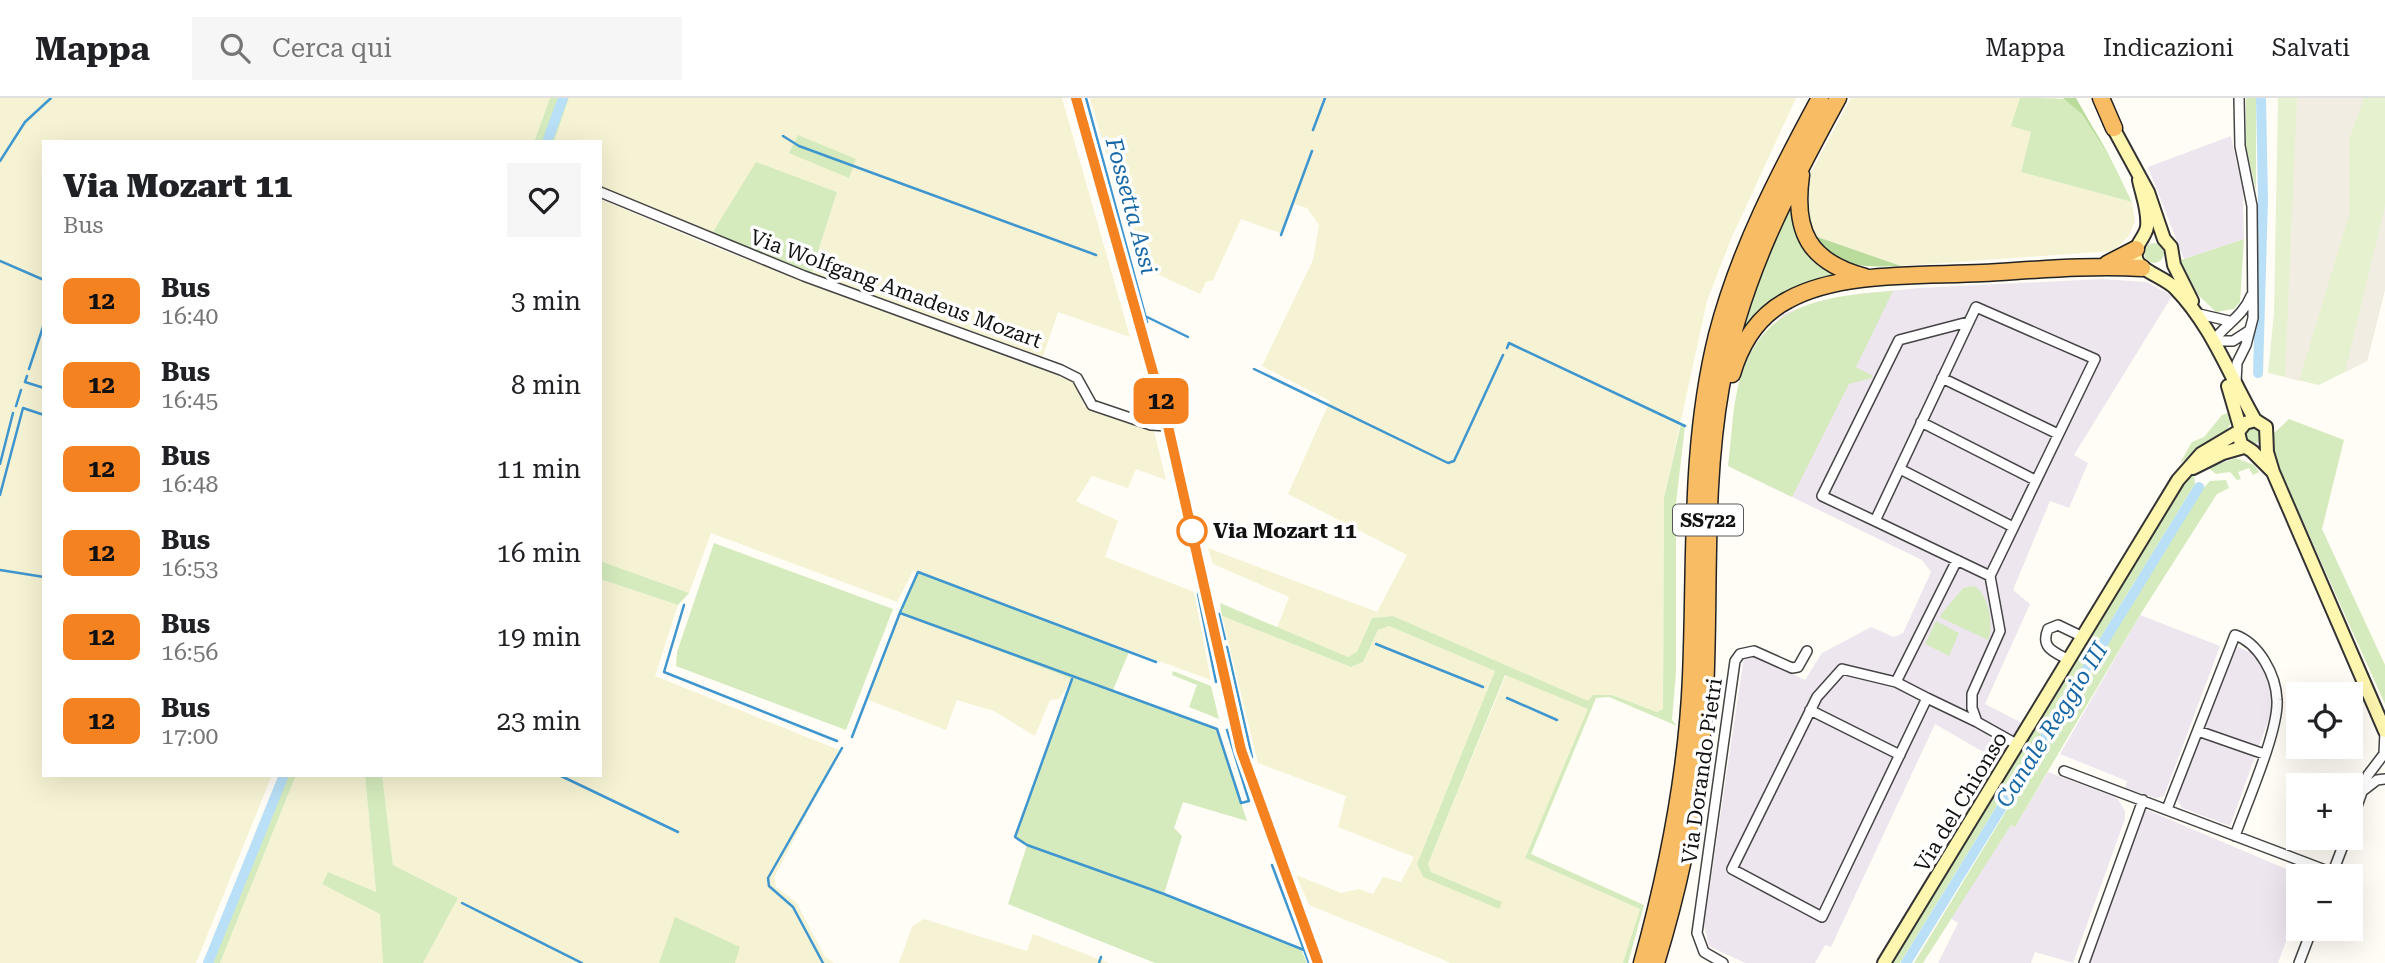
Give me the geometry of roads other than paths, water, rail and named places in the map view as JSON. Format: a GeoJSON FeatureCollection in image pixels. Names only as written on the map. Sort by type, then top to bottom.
{"type":"FeatureCollection","features":[{"type":"Feature","properties":{"kind":"highway","name":"SS722"},"geometry":{"type":"LineString","coordinates":[[1642,963],[1668,859],[1684,767],[1691,676],[1696,473],[1709,373],[1738,266],[1772,191],[1820,98]]}},
{"type":"Feature","properties":{"kind":"highway","name":"SS722"},"geometry":{"type":"LineString","coordinates":[[1656,963],[1677,888],[1697,776],[1705,693],[1712,454],[1721,386],[1740,306],[1764,241],[1838,98]]}},
{"type":"Feature","properties":{"kind":"highway"},"geometry":{"type":"LineString","coordinates":[[2101,98],[2114,128]]}},
{"type":"Feature","properties":{"kind":"highway","name":"SS722"},"geometry":{"type":"LineString","coordinates":[[1803,162],[1798,197],[1799,220],[1808,240],[1822,260],[1841,271],[1871,279]]}},
{"type":"Feature","properties":{"kind":"highway","name":"SS722"},"geometry":{"type":"LineString","coordinates":[[2101,267],[2140,244]]}},
{"type":"Feature","properties":{"kind":"highway","name":"SS722"},"geometry":{"type":"LineString","coordinates":[[1712,454],[1739,355],[1759,323],[1776,308],[1803,293],[1871,279],[2101,267],[2148,270]]}},
{"type":"Feature","properties":{"kind":"main road"},"geometry":{"type":"LineString","coordinates":[[2095,98],[2148,192],[2164,239],[2171,247],[2171,257],[2196,310],[2255,420],[2266,427],[2266,444],[2273,472],[2384,726]]}},
{"type":"Feature","properties":{"kind":"main road"},"geometry":{"type":"LineString","coordinates":[[2139,180],[2148,220],[2137,259],[2196,310]]}},
{"type":"Feature","properties":{"kind":"main road"},"geometry":{"type":"LineString","coordinates":[[2140,244],[2154,235],[2164,239]]}},
{"type":"Feature","properties":{"kind":"main road"},"geometry":{"type":"LineString","coordinates":[[2148,270],[2165,268],[2171,257]]}},
{"type":"Feature","properties":{"kind":"main road"},"geometry":{"type":"LineString","coordinates":[[2216,347],[2239,429],[2239,440],[2273,472]]}},
{"type":"Feature","properties":{"kind":"main road"},"geometry":{"type":"LineString","coordinates":[[2239,429],[2255,420]]}},
{"type":"Feature","properties":{"kind":"main road","name":"Via del Chionso"},"geometry":{"type":"LineString","coordinates":[[1884,963],[2185,472],[2201,454],[2239,429]]}},
{"type":"Feature","properties":{"kind":"main road"},"geometry":{"type":"LineString","coordinates":[[2185,472],[2223,453],[2266,444]]}},
{"type":"Feature","properties":{"kind":"street"},"geometry":{"type":"LineString","coordinates":[[1076,98],[1168,426],[1241,750],[1318,963]]}},
{"type":"Feature","properties":{"kind":"street"},"geometry":{"type":"LineString","coordinates":[[2236,382],[2237,363],[2252,328],[2252,206],[2240,146],[2239,98]]}},
{"type":"Feature","properties":{"kind":"street","name":"Via Wolfgang Amadeus Mozart"},"geometry":{"type":"LineString","coordinates":[[602,193],[791,271],[1061,370],[1077,378],[1092,405],[1151,425],[1168,426]]}},
{"type":"Feature","properties":{"kind":"street"},"geometry":{"type":"LineString","coordinates":[[2216,347],[2233,319],[2246,309],[2251,294]]}},
{"type":"Feature","properties":{"kind":"street"},"geometry":{"type":"LineString","coordinates":[[1875,521],[1976,307],[2095,359],[1990,576],[2001,625],[1972,694],[1972,708],[1978,722]]}},
{"type":"Feature","properties":{"kind":"street"},"geometry":{"type":"LineString","coordinates":[[2196,310],[2233,319],[2252,328]]}},
{"type":"Feature","properties":{"kind":"street"},"geometry":{"type":"LineString","coordinates":[[1968,322],[1899,340],[1822,496],[1990,576]]}},
{"type":"Feature","properties":{"kind":"street"},"geometry":{"type":"LineString","coordinates":[[2216,347],[2233,341],[2252,328]]}},
{"type":"Feature","properties":{"kind":"street"},"geometry":{"type":"LineString","coordinates":[[1942,379],[2058,434]]}},
{"type":"Feature","properties":{"kind":"street"},"geometry":{"type":"LineString","coordinates":[[1921,422],[2035,480]]}},
{"type":"Feature","properties":{"kind":"street"},"geometry":{"type":"LineString","coordinates":[[1899,469],[2014,527]]}},
{"type":"Feature","properties":{"kind":"street"},"geometry":{"type":"LineString","coordinates":[[1896,682],[1957,560]]}},
{"type":"Feature","properties":{"kind":"street"},"geometry":{"type":"LineString","coordinates":[[2069,660],[2047,648],[2045,641],[2048,629],[2058,625],[2082,637]]}},
{"type":"Feature","properties":{"kind":"street"},"geometry":{"type":"LineString","coordinates":[[2167,809],[2235,635],[2243,638],[2260,654],[2277,702],[2264,754],[2235,836]]}},
{"type":"Feature","properties":{"kind":"street","name":"Via Dorando Pietri"},"geometry":{"type":"LineString","coordinates":[[1723,963],[1704,952],[1697,933],[1735,661],[1740,654],[1754,652],[1792,668],[1798,667],[1807,651]]}},
{"type":"Feature","properties":{"kind":"street"},"geometry":{"type":"LineString","coordinates":[[1927,698],[1822,917],[1732,869],[1817,697],[1842,669],[1896,682],[1978,722],[2018,746]]}},
{"type":"Feature","properties":{"kind":"street"},"geometry":{"type":"LineString","coordinates":[[1810,710],[1900,755]]}},
{"type":"Feature","properties":{"kind":"street"},"geometry":{"type":"LineString","coordinates":[[2363,792],[2368,775],[2384,754],[2384,726]]}},
{"type":"Feature","properties":{"kind":"street"},"geometry":{"type":"LineString","coordinates":[[2197,731],[2264,754]]}},
{"type":"Feature","properties":{"kind":"street"},"geometry":{"type":"LineString","coordinates":[[2064,771],[2305,864]]}},
{"type":"Feature","properties":{"kind":"street"},"geometry":{"type":"LineString","coordinates":[[2363,792],[2377,780],[2385,779]]}},
{"type":"Feature","properties":{"kind":"street"},"geometry":{"type":"LineString","coordinates":[[2084,963],[2143,800]]}},
{"type":"Feature","properties":{"kind":"street"},"geometry":{"type":"LineString","coordinates":[[2299,963],[2307,941]]}},
{"type":"Feature","properties":{"kind":"waterway"},"geometry":{"type":"LineString","coordinates":[[0,161],[25,122],[51,98]]}},
{"type":"Feature","properties":{"kind":"waterway"},"geometry":{"type":"LineString","coordinates":[[548,140],[563,98]]}},
{"type":"Feature","properties":{"kind":"waterway","name":"Fossetta Assi"},"geometry":{"type":"LineString","coordinates":[[1086,98],[1147,322]]}},
{"type":"Feature","properties":{"kind":"waterway"},"geometry":{"type":"LineString","coordinates":[[1313,130],[1325,98]]}},
{"type":"Feature","properties":{"kind":"waterway","name":"Canale Reggio III"},"geometry":{"type":"LineString","coordinates":[[2258,373],[2263,199],[2261,98]]}},
{"type":"Feature","properties":{"kind":"waterway"},"geometry":{"type":"LineString","coordinates":[[783,136],[799,146],[1096,255]]}},
{"type":"Feature","properties":{"kind":"waterway"},"geometry":{"type":"LineString","coordinates":[[1281,235],[1312,151]]}},
{"type":"Feature","properties":{"kind":"waterway"},"geometry":{"type":"LineString","coordinates":[[0,261],[42,279]]}},
{"type":"Feature","properties":{"kind":"waterway"},"geometry":{"type":"LineString","coordinates":[[1145,316],[1188,337]]}},
{"type":"Feature","properties":{"kind":"waterway"},"geometry":{"type":"LineString","coordinates":[[29,369],[42,330]]}},
{"type":"Feature","properties":{"kind":"waterway"},"geometry":{"type":"LineString","coordinates":[[1507,348],[1509,343],[1685,426]]}},
{"type":"Feature","properties":{"kind":"waterway"},"geometry":{"type":"LineString","coordinates":[[1254,369],[1448,463],[1454,461],[1503,355]]}},
{"type":"Feature","properties":{"kind":"waterway"},"geometry":{"type":"LineString","coordinates":[[27,376],[25,382],[42,387]]}},
{"type":"Feature","properties":{"kind":"waterway"},"geometry":{"type":"LineString","coordinates":[[16,406],[21,390]]}},
{"type":"Feature","properties":{"kind":"waterway"},"geometry":{"type":"LineString","coordinates":[[0,495],[23,408],[42,414]]}},
{"type":"Feature","properties":{"kind":"waterway"},"geometry":{"type":"LineString","coordinates":[[0,464],[13,413]]}},
{"type":"Feature","properties":{"kind":"waterway","name":"Canale Reggio III"},"geometry":{"type":"LineString","coordinates":[[1906,963],[2199,487]]}},
{"type":"Feature","properties":{"kind":"waterway"},"geometry":{"type":"LineString","coordinates":[[0,570],[42,577]]}},
{"type":"Feature","properties":{"kind":"waterway"},"geometry":{"type":"LineString","coordinates":[[902,608],[918,572],[1156,662]]}},
{"type":"Feature","properties":{"kind":"waterway"},"geometry":{"type":"LineString","coordinates":[[1198,594],[1216,682]]}},
{"type":"Feature","properties":{"kind":"waterway"},"geometry":{"type":"LineString","coordinates":[[684,605],[664,672],[837,741]]}},
{"type":"Feature","properties":{"kind":"waterway"},"geometry":{"type":"LineString","coordinates":[[852,737],[901,610]]}},
{"type":"Feature","properties":{"kind":"waterway"},"geometry":{"type":"LineString","coordinates":[[900,613],[1217,729],[1241,803],[1249,801],[1227,730]]}},
{"type":"Feature","properties":{"kind":"waterway","name":"Fossetta Assi"},"geometry":{"type":"LineString","coordinates":[[1219,614],[1225,639]]}},
{"type":"Feature","properties":{"kind":"waterway"},"geometry":{"type":"LineString","coordinates":[[1376,644],[1483,687]]}},
{"type":"Feature","properties":{"kind":"waterway","name":"Fossetta Assi"},"geometry":{"type":"LineString","coordinates":[[1227,647],[1252,757]]}},
{"type":"Feature","properties":{"kind":"waterway"},"geometry":{"type":"LineString","coordinates":[[1072,679],[1015,837],[1027,845],[1164,894],[1304,950]]}},
{"type":"Feature","properties":{"kind":"waterway"},"geometry":{"type":"LineString","coordinates":[[1507,698],[1557,720]]}},
{"type":"Feature","properties":{"kind":"waterway"},"geometry":{"type":"LineString","coordinates":[[823,963],[793,907],[769,886],[768,878],[842,748]]}},
{"type":"Feature","properties":{"kind":"waterway"},"geometry":{"type":"LineString","coordinates":[[208,963],[283,777]]}},
{"type":"Feature","properties":{"kind":"waterway"},"geometry":{"type":"LineString","coordinates":[[563,777],[678,832]]}},
{"type":"Feature","properties":{"kind":"waterway"},"geometry":{"type":"LineString","coordinates":[[1272,865],[1309,963]]}},
{"type":"Feature","properties":{"kind":"waterway"},"geometry":{"type":"LineString","coordinates":[[462,903],[582,963]]}},
{"type":"Feature","properties":{"kind":"waterway"},"geometry":{"type":"LineString","coordinates":[[1099,963],[1101,957]]}},
{"type":"Feature","properties":{"kind":"place","name":"Via Mozart 11"},"geometry":{"type":"Point","coordinates":[1192,531]}}]}
